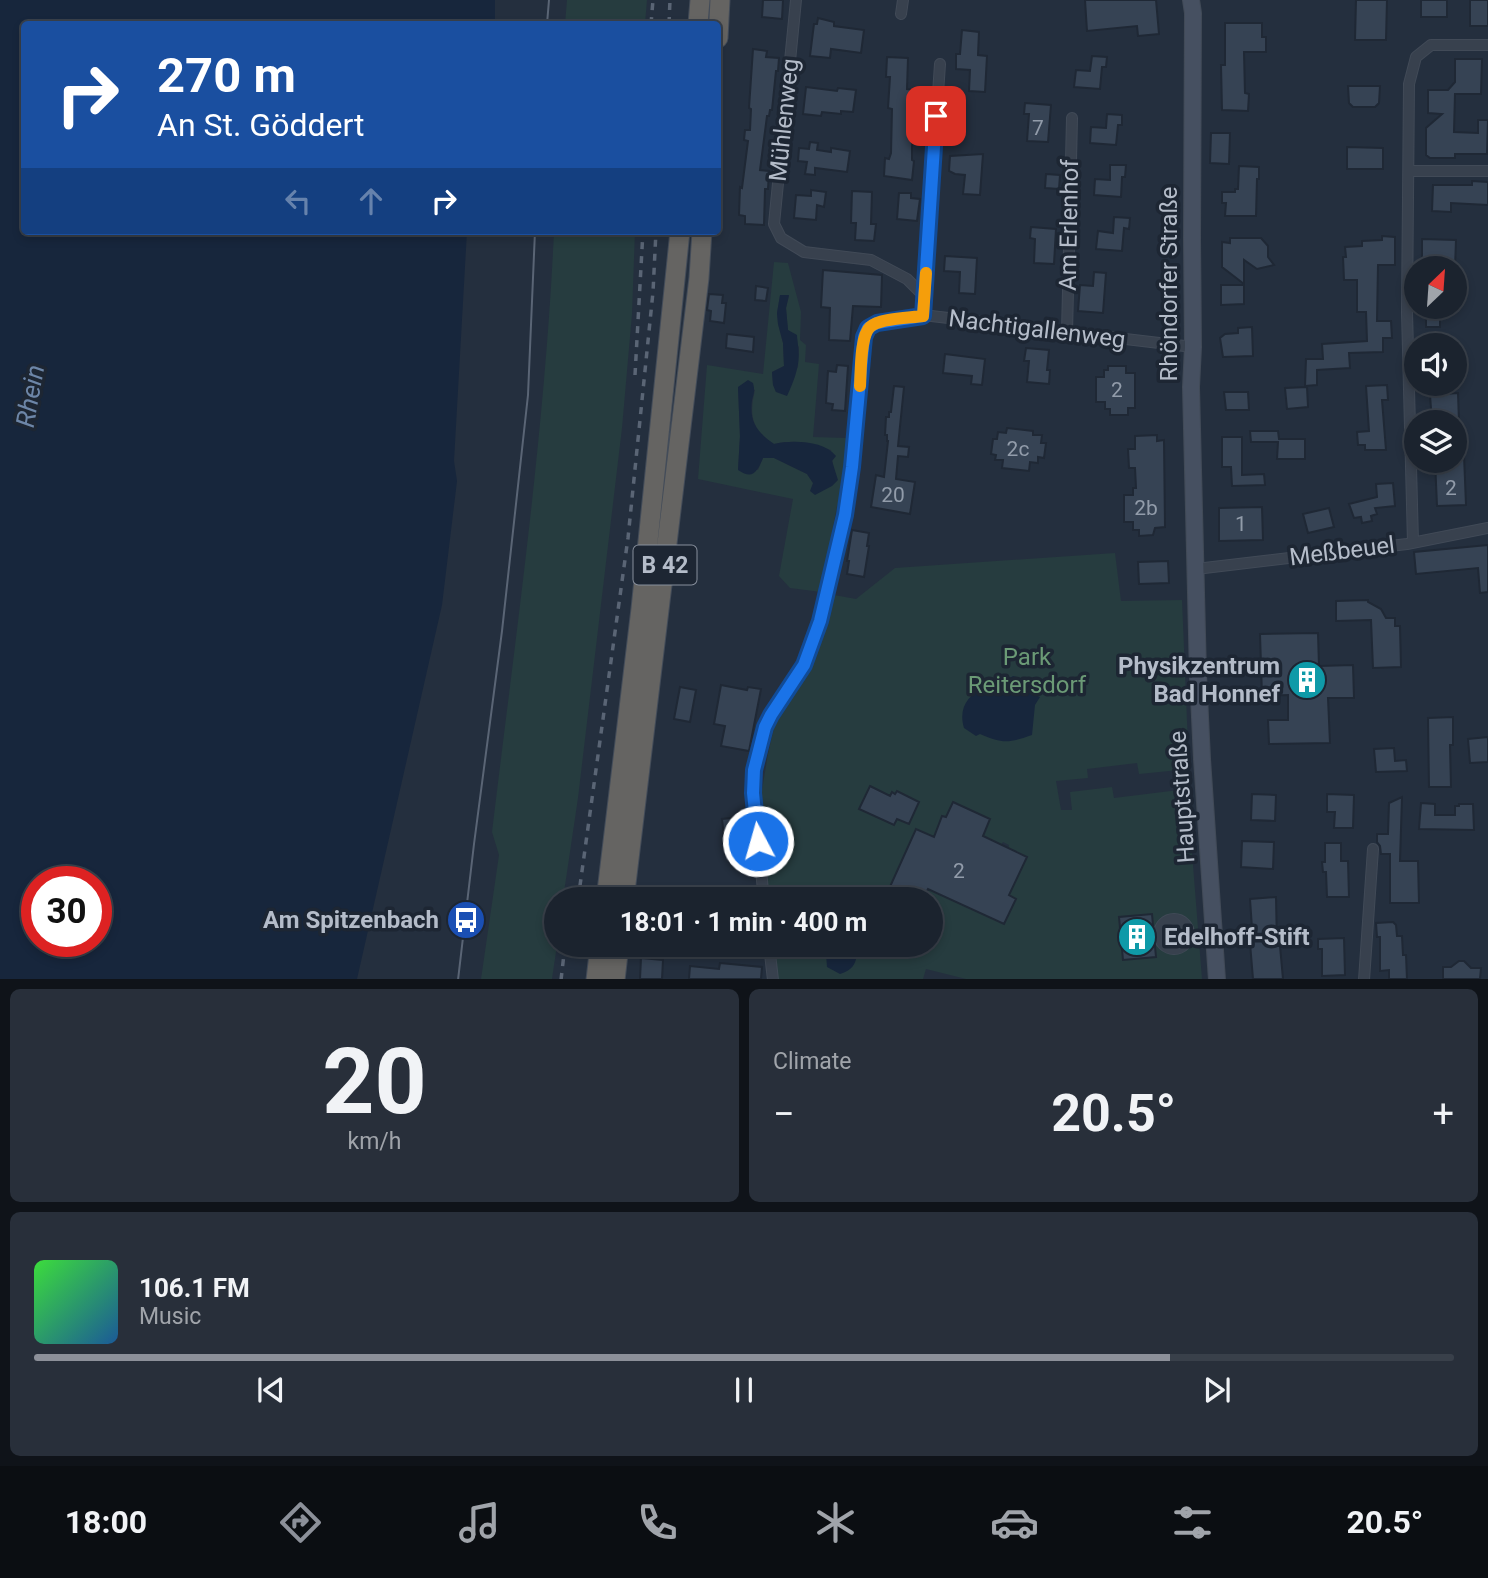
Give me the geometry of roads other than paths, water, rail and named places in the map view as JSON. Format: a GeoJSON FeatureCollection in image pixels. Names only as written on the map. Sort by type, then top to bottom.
{"type":"FeatureCollection","features":[{"type":"Feature","properties":{"kind":"highway"},"geometry":{"type":"LineString","coordinates":[[698,21],[700,0]]}},
{"type":"Feature","properties":{"kind":"highway"},"geometry":{"type":"LineString","coordinates":[[719,21],[720,0]]}},
{"type":"Feature","properties":{"kind":"highway","name":"B 42"},"geometry":{"type":"LineString","coordinates":[[608,887],[641,609],[680,235]]}},
{"type":"Feature","properties":{"kind":"highway","name":"B 42"},"geometry":{"type":"LineString","coordinates":[[626,887],[699,278],[702,235]]}},
{"type":"Feature","properties":{"kind":"highway"},"geometry":{"type":"LineString","coordinates":[[596,979],[599,957]]}},
{"type":"Feature","properties":{"kind":"highway"},"geometry":{"type":"LineString","coordinates":[[615,979],[618,957]]}},
{"type":"Feature","properties":{"kind":"main road","name":"Rhöndorfer Straße"},"geometry":{"type":"LineString","coordinates":[[1191,0],[1191,387],[1196,569]]}},
{"type":"Feature","properties":{"kind":"main road","name":"Hauptstraße"},"geometry":{"type":"LineString","coordinates":[[1196,569],[1201,733],[1217,979]]}},
{"type":"Feature","properties":{"kind":"street","name":"Mühlenweg"},"geometry":{"type":"LineString","coordinates":[[781,238],[774,224],[796,0]]}},
{"type":"Feature","properties":{"kind":"street"},"geometry":{"type":"LineString","coordinates":[[901,14],[903,0]]}},
{"type":"Feature","properties":{"kind":"street"},"geometry":{"type":"LineString","coordinates":[[1413,543],[1407,312],[1409,84],[1416,57],[1431,45],[1488,45]]}},
{"type":"Feature","properties":{"kind":"street"},"geometry":{"type":"LineString","coordinates":[[923,316],[940,64]]}},
{"type":"Feature","properties":{"kind":"street","name":"Am Erlenhof"},"geometry":{"type":"LineString","coordinates":[[1067,333],[1072,118]]}},
{"type":"Feature","properties":{"kind":"street"},"geometry":{"type":"LineString","coordinates":[[1409,171],[1488,170]]}},
{"type":"Feature","properties":{"kind":"street","name":"Nachtigallenweg"},"geometry":{"type":"LineString","coordinates":[[781,238],[804,252],[871,260],[906,279],[924,296]]}},
{"type":"Feature","properties":{"kind":"street","name":"Nachtigallenweg"},"geometry":{"type":"LineString","coordinates":[[763,887],[753,793],[754,770],[765,727],[804,665],[820,621],[845,515],[864,337],[868,328],[877,323],[923,316],[1193,347]]}},
{"type":"Feature","properties":{"kind":"street","name":"Meßbeuel"},"geometry":{"type":"LineString","coordinates":[[1196,569],[1413,543],[1488,528]]}},
{"type":"Feature","properties":{"kind":"street"},"geometry":{"type":"LineString","coordinates":[[1364,979],[1373,849]]}},
{"type":"Feature","properties":{"kind":"street"},"geometry":{"type":"LineString","coordinates":[[770,957],[773,979]]}},
{"type":"Feature","properties":{"kind":"water","name":"Rhein"},"geometry":{"type":"Polygon","coordinates":[[[0,0],[495,0],[495,21],[21,21],[21,235],[467,235],[454,461],[457,481],[442,605],[357,979],[0,979],[0,0]]]}},
{"type":"Feature","properties":{"kind":"water"},"geometry":{"type":"Polygon","coordinates":[[[780,295],[789,295],[786,308],[788,330],[797,335],[799,353],[796,372],[787,396],[776,392],[772,372],[784,366],[777,313],[780,295]]]}},
{"type":"Feature","properties":{"kind":"water"},"geometry":{"type":"Polygon","coordinates":[[[748,380],[754,385],[751,408],[759,431],[774,444],[807,442],[830,451],[836,456],[832,461],[838,480],[832,486],[815,495],[810,491],[813,483],[807,474],[774,458],[763,458],[756,471],[751,474],[738,470],[738,387],[748,380]]]}},
{"type":"Feature","properties":{"kind":"water"},"geometry":{"type":"Polygon","coordinates":[[[1013,676],[1027,680],[1033,694],[1040,697],[1035,705],[1032,735],[1012,741],[1000,741],[980,734],[976,736],[964,728],[962,714],[970,698],[980,690],[1013,676]]]}},
{"type":"Feature","properties":{"kind":"water"},"geometry":{"type":"Polygon","coordinates":[[[826,957],[856,957],[853,967],[840,974],[827,967],[826,957]]]}},
{"type":"Feature","properties":{"kind":"tram line"},"geometry":{"type":"LineString","coordinates":[[547,21],[549,0]]}},
{"type":"Feature","properties":{"kind":"tram line"},"geometry":{"type":"LineString","coordinates":[[458,979],[502,631],[528,395],[535,235]]}},
{"type":"Feature","properties":{"kind":"railway"},"geometry":{"type":"LineString","coordinates":[[651,21],[653,0]]}},
{"type":"Feature","properties":{"kind":"railway"},"geometry":{"type":"LineString","coordinates":[[669,21],[670,0]]}},
{"type":"Feature","properties":{"kind":"railway"},"geometry":{"type":"LineString","coordinates":[[635,375],[643,235]]}},
{"type":"Feature","properties":{"kind":"railway"},"geometry":{"type":"LineString","coordinates":[[580,887],[628,538],[653,292],[656,235]]}},
{"type":"Feature","properties":{"kind":"railway"},"geometry":{"type":"LineString","coordinates":[[561,979],[564,957]]}},
{"type":"Feature","properties":{"kind":"place","name":"Physikzentrum Bad Honnef"},"geometry":{"type":"Point","coordinates":[1307,680]}},
{"type":"Feature","properties":{"kind":"place","name":"Am Spitzenbach"},"geometry":{"type":"Point","coordinates":[466,920]}},
{"type":"Feature","properties":{"kind":"place","name":"Edelhoff-Stift"},"geometry":{"type":"Point","coordinates":[1137,937]}},
{"type":"Feature","properties":{"kind":"park label","name":"Park Reitersdorf"},"geometry":{"type":"Point","coordinates":[1027,671]}}]}
